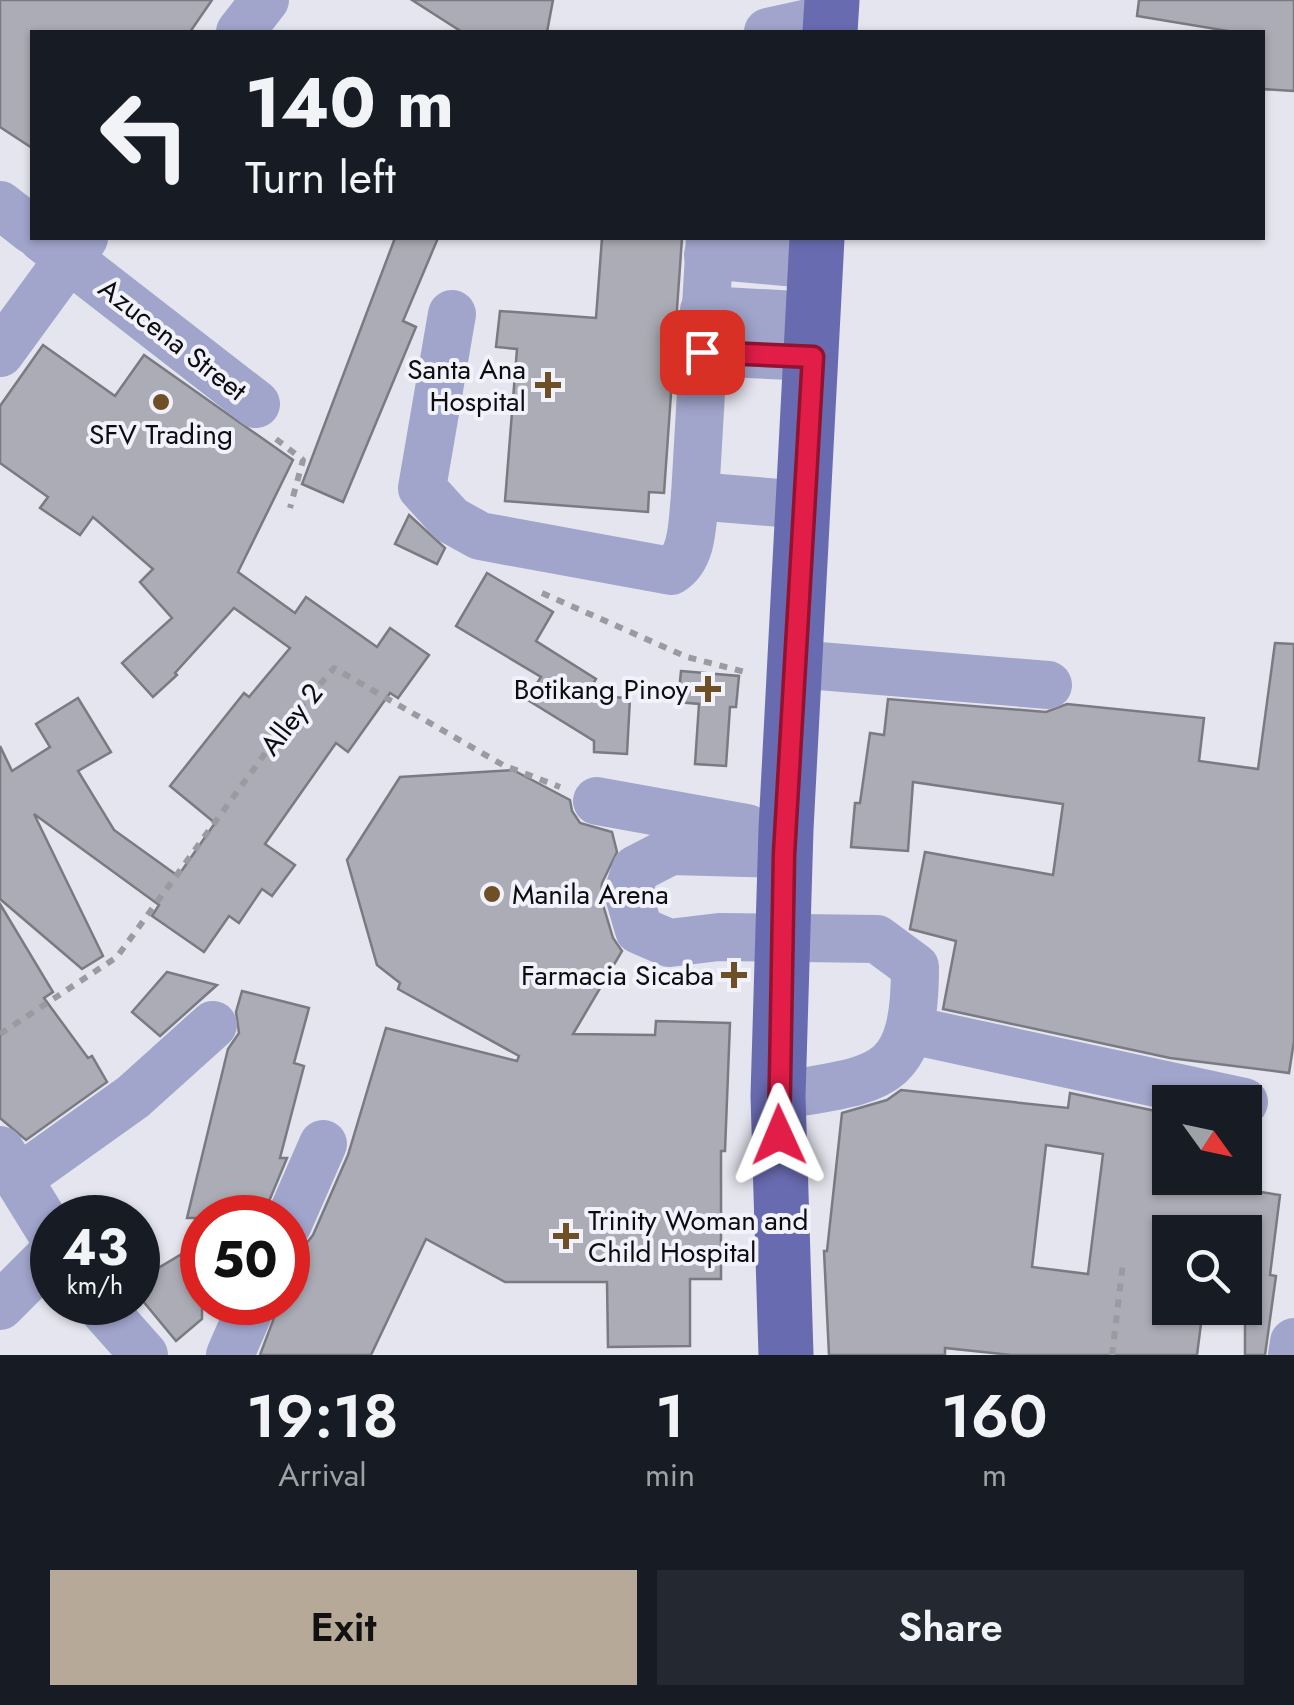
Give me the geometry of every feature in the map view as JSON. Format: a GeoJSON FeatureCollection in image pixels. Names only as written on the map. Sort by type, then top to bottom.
{"type":"FeatureCollection","features":[{"type":"Feature","properties":{"kind":"main road"},"geometry":{"type":"LineString","coordinates":[[786,1355],[778,1096],[782,936],[816,294]]}},
{"type":"Feature","properties":{"kind":"street"},"geometry":{"type":"LineString","coordinates":[[242,30],[265,0]]}},
{"type":"Feature","properties":{"kind":"street","name":"Azucena Street"},"geometry":{"type":"LineString","coordinates":[[0,206],[30,224]]}},
{"type":"Feature","properties":{"kind":"street"},"geometry":{"type":"LineString","coordinates":[[0,353],[57,241]]}},
{"type":"Feature","properties":{"kind":"street","name":"Azucena Street"},"geometry":{"type":"LineString","coordinates":[[57,241],[256,404]]}},
{"type":"Feature","properties":{"kind":"street"},"geometry":{"type":"LineString","coordinates":[[452,314],[422,488],[450,520],[480,536],[672,571],[683,564],[687,552],[695,496],[709,246],[816,294]]}},
{"type":"Feature","properties":{"kind":"street"},"geometry":{"type":"LineString","coordinates":[[704,331],[816,294]]}},
{"type":"Feature","properties":{"kind":"street"},"geometry":{"type":"LineString","coordinates":[[695,496],[804,505]]}},
{"type":"Feature","properties":{"kind":"street"},"geometry":{"type":"LineString","coordinates":[[794,674],[1048,684]]}},
{"type":"Feature","properties":{"kind":"street"},"geometry":{"type":"LineString","coordinates":[[596,801],[785,841]]}},
{"type":"Feature","properties":{"kind":"street"},"geometry":{"type":"LineString","coordinates":[[778,1096],[862,1080],[900,1057],[911,1030],[915,967],[876,939],[782,936],[670,944],[638,930],[628,892],[636,868],[671,851],[785,841]]}},
{"type":"Feature","properties":{"kind":"street"},"geometry":{"type":"LineString","coordinates":[[30,1199],[9,1165],[133,1097],[212,1026]]}},
{"type":"Feature","properties":{"kind":"street"},"geometry":{"type":"LineString","coordinates":[[911,1030],[1165,1085]]}},
{"type":"Feature","properties":{"kind":"street"},"geometry":{"type":"LineString","coordinates":[[301,1195],[323,1144]]}},
{"type":"Feature","properties":{"kind":"street"},"geometry":{"type":"LineString","coordinates":[[0,1306],[30,1276]]}},
{"type":"Feature","properties":{"kind":"street"},"geometry":{"type":"LineString","coordinates":[[114,1325],[144,1355]]}},
{"type":"Feature","properties":{"kind":"street"},"geometry":{"type":"LineString","coordinates":[[230,1355],[243,1325]]}},
{"type":"Feature","properties":{"kind":"street"},"geometry":{"type":"LineString","coordinates":[[1292,1355],[1294,1342]]}},
{"type":"Feature","properties":{"kind":"path"},"geometry":{"type":"LineString","coordinates":[[256,404],[266,432],[303,460],[290,508]]}},
{"type":"Feature","properties":{"kind":"path"},"geometry":{"type":"LineString","coordinates":[[531,588],[686,657],[794,674]]}},
{"type":"Feature","properties":{"kind":"path","name":"Alley 2"},"geometry":{"type":"LineString","coordinates":[[0,1034],[117,957],[285,726],[334,668],[502,765],[596,801]]}},
{"type":"Feature","properties":{"kind":"path"},"geometry":{"type":"LineString","coordinates":[[1112,1355],[1123,1263]]}},
{"type":"Feature","properties":{"kind":"building"},"geometry":{"type":"Polygon","coordinates":[[[0,0],[212,0],[191,30],[30,30],[30,147],[0,127],[0,0]]]}},
{"type":"Feature","properties":{"kind":"building"},"geometry":{"type":"Polygon","coordinates":[[[412,0],[553,0],[547,30],[459,30],[412,0]]]}},
{"type":"Feature","properties":{"kind":"building"},"geometry":{"type":"Polygon","coordinates":[[[1139,0],[1294,0],[1294,91],[1265,89],[1265,30],[1222,30],[1137,16],[1139,0]]]}},
{"type":"Feature","properties":{"kind":"building"},"geometry":{"type":"Polygon","coordinates":[[[394,240],[437,240],[403,321],[416,327],[343,502],[302,484],[394,240]]]}},
{"type":"Feature","properties":{"kind":"building"},"geometry":{"type":"Polygon","coordinates":[[[602,240],[682,240],[664,493],[649,492],[648,512],[505,501],[517,349],[496,347],[500,311],[596,318],[602,240]]]}},
{"type":"Feature","properties":{"kind":"building"},"geometry":{"type":"Polygon","coordinates":[[[43,345],[115,396],[144,355],[293,460],[238,572],[295,613],[306,597],[377,647],[390,628],[429,655],[398,698],[390,693],[348,752],[336,743],[265,844],[295,865],[272,896],[262,889],[239,923],[229,916],[204,952],[152,916],[159,905],[34,814],[103,956],[82,969],[0,899],[0,746],[12,771],[50,747],[36,724],[78,698],[111,752],[78,771],[114,830],[178,876],[215,823],[170,786],[244,693],[249,697],[290,648],[234,608],[153,697],[122,663],[172,618],[140,582],[153,569],[93,517],[80,535],[40,508],[48,497],[0,463],[0,406],[43,345]]]}},
{"type":"Feature","properties":{"kind":"building"},"geometry":{"type":"Polygon","coordinates":[[[409,515],[445,548],[437,564],[395,544],[409,515]]]}},
{"type":"Feature","properties":{"kind":"building"},"geometry":{"type":"Polygon","coordinates":[[[487,573],[553,612],[536,641],[596,679],[586,696],[630,698],[627,754],[594,752],[594,741],[518,694],[530,694],[541,677],[456,626],[487,573]]]}},
{"type":"Feature","properties":{"kind":"building"},"geometry":{"type":"Polygon","coordinates":[[[1275,643],[1294,644],[1294,1041],[1289,1073],[1170,1058],[943,1009],[956,941],[910,929],[925,852],[1053,875],[1063,804],[913,782],[908,851],[851,847],[855,803],[860,803],[870,733],[884,735],[888,699],[1046,712],[1067,704],[1204,718],[1199,761],[1258,769],[1275,643]]]}},
{"type":"Feature","properties":{"kind":"building"},"geometry":{"type":"Polygon","coordinates":[[[681,671],[739,676],[736,707],[730,707],[726,766],[695,764],[699,704],[678,702],[681,671]]]}},
{"type":"Feature","properties":{"kind":"building"},"geometry":{"type":"Polygon","coordinates":[[[513,770],[570,800],[580,823],[612,832],[617,852],[602,883],[601,898],[613,938],[622,951],[573,1034],[655,1035],[656,1021],[730,1023],[725,1151],[721,1151],[721,1279],[690,1279],[690,1346],[608,1347],[607,1282],[505,1282],[426,1239],[371,1355],[260,1355],[271,1325],[310,1325],[310,1239],[348,1155],[386,1028],[517,1061],[519,1056],[398,989],[400,983],[377,965],[347,860],[400,777],[513,770]]]}},
{"type":"Feature","properties":{"kind":"building"},"geometry":{"type":"Polygon","coordinates":[[[0,904],[53,992],[44,998],[88,1058],[92,1056],[107,1082],[26,1140],[0,1118],[0,904]]]}},
{"type":"Feature","properties":{"kind":"building"},"geometry":{"type":"Polygon","coordinates":[[[167,972],[217,985],[160,1036],[132,1012],[167,972]]]}},
{"type":"Feature","properties":{"kind":"building"},"geometry":{"type":"Polygon","coordinates":[[[242,991],[309,1008],[294,1063],[304,1066],[280,1158],[287,1158],[272,1195],[193,1195],[228,1049],[239,1033],[236,1012],[242,991]]]}},
{"type":"Feature","properties":{"kind":"building"},"geometry":{"type":"Polygon","coordinates":[[[901,1090],[1068,1108],[1070,1093],[1152,1110],[1152,1195],[1280,1195],[1270,1275],[1276,1276],[1265,1355],[1245,1355],[1245,1325],[1262,1325],[1262,1215],[1152,1215],[1152,1325],[1201,1325],[1197,1355],[1011,1355],[945,1348],[945,1355],[829,1355],[824,1251],[842,1113],[887,1100],[901,1090]],[[1046,1145],[1032,1267],[1088,1274],[1103,1154],[1046,1145]]]}},
{"type":"Feature","properties":{"kind":"building"},"geometry":{"type":"Polygon","coordinates":[[[180,1255],[180,1325],[195,1325],[176,1341],[160,1322],[160,1267],[180,1255]]]}},
{"type":"Feature","properties":{"kind":"place","name":"Santa Ana Hospital"},"geometry":{"type":"Point","coordinates":[548,385]}},
{"type":"Feature","properties":{"kind":"place","name":"SFV Trading"},"geometry":{"type":"Point","coordinates":[161,402]}},
{"type":"Feature","properties":{"kind":"place","name":"Botikang Pinoy"},"geometry":{"type":"Point","coordinates":[708,689]}},
{"type":"Feature","properties":{"kind":"place","name":"Manila Arena"},"geometry":{"type":"Point","coordinates":[492,894]}},
{"type":"Feature","properties":{"kind":"place","name":"Farmacia Sicaba"},"geometry":{"type":"Point","coordinates":[734,975]}},
{"type":"Feature","properties":{"kind":"place","name":"Trinity Woman and Child Hospital"},"geometry":{"type":"Point","coordinates":[566,1236]}},
{"type":"Feature","properties":{"kind":"route"},"geometry":{"type":"LineString","coordinates":[[702,352],[813,357],[784,854],[779,1135]]}}]}
